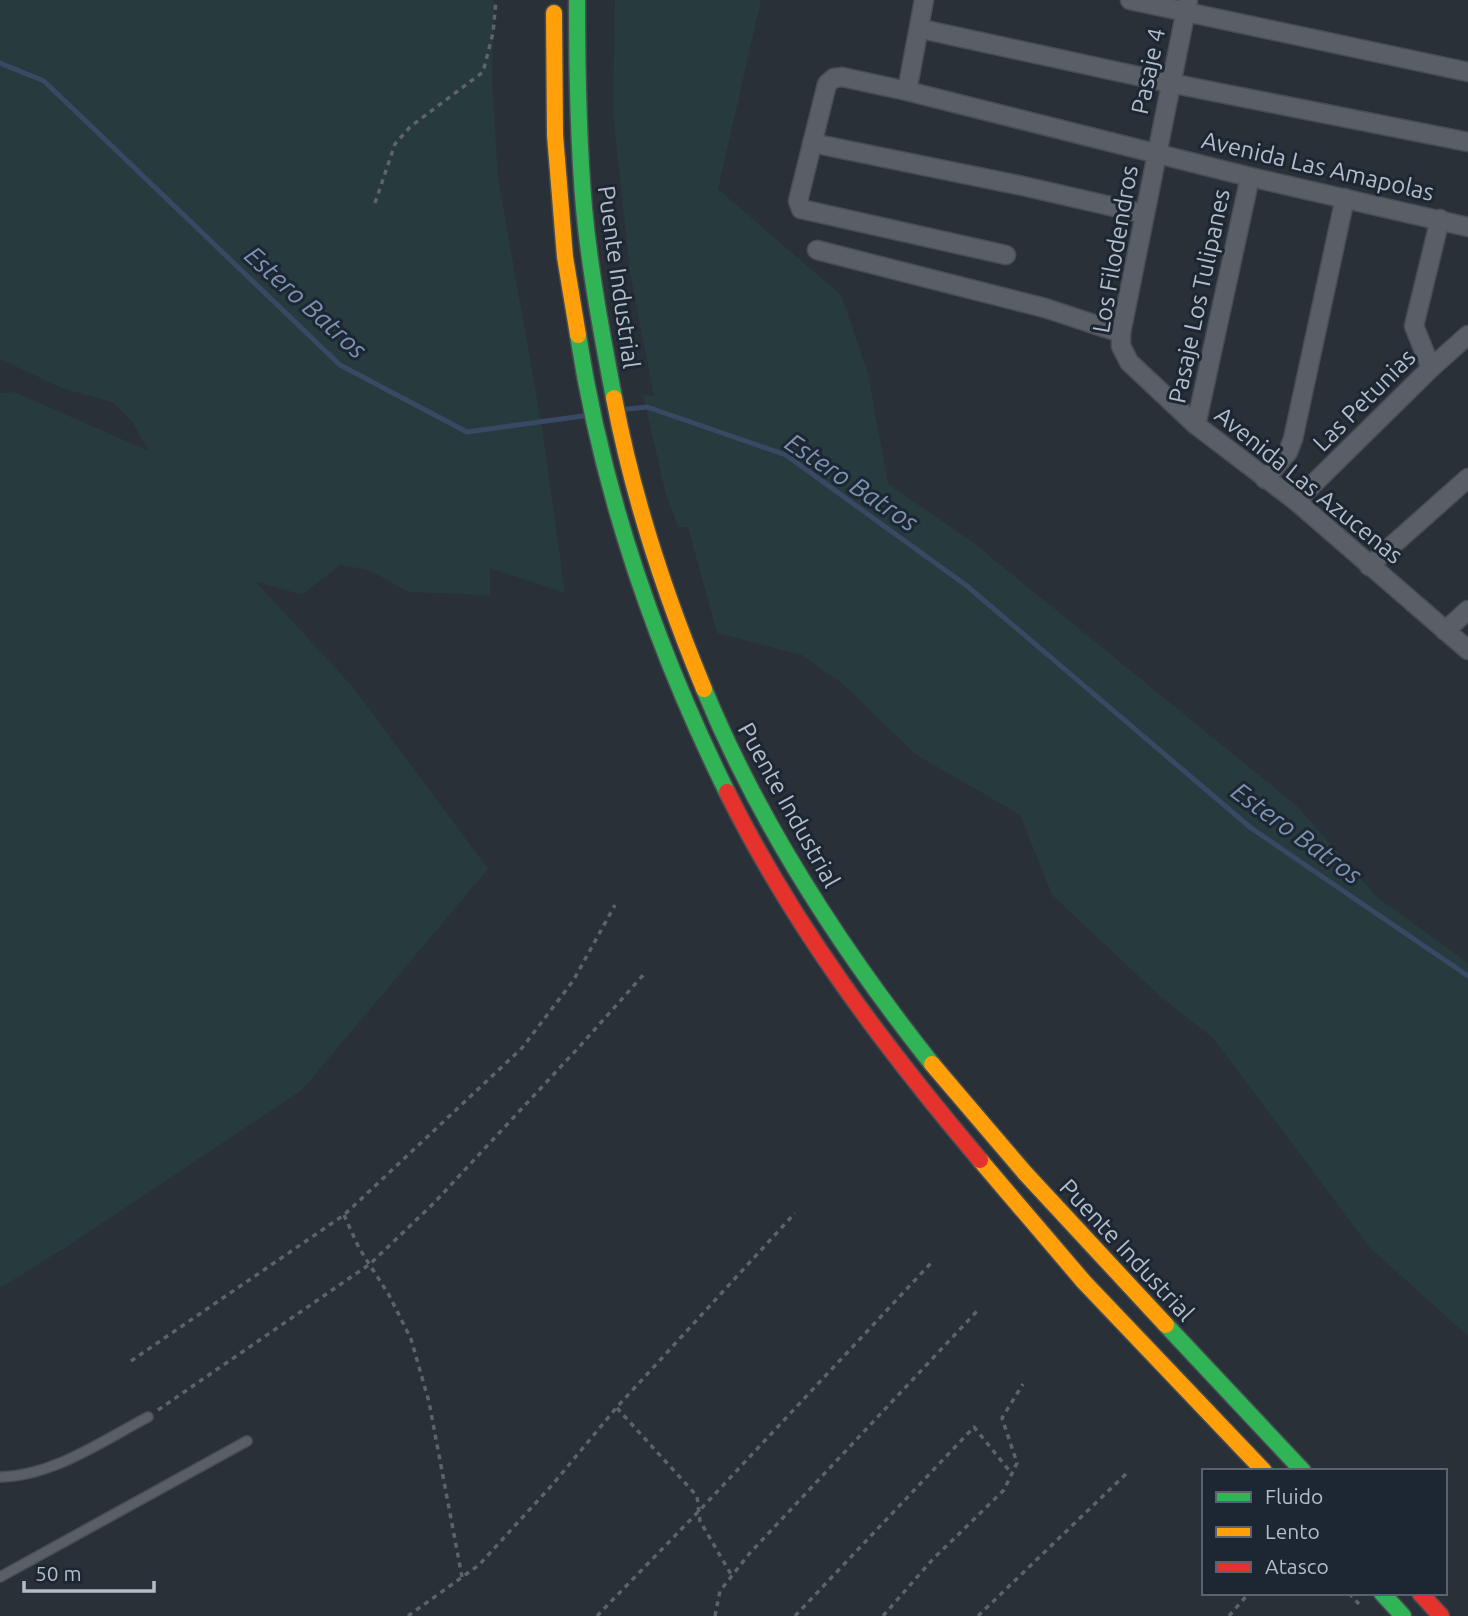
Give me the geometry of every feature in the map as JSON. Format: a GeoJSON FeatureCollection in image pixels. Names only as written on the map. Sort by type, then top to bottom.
{"type":"FeatureCollection","features":[{"type":"Feature","properties":{"kind":"highway","name":"Puente Industrial"},"geometry":{"type":"LineString","coordinates":[[554,0],[553,87],[558,193],[575,328],[597,442],[622,532],[658,637],[696,731],[746,831],[811,940],[924,1094],[1083,1280],[1262,1469]]}},
{"type":"Feature","properties":{"kind":"highway","name":"Puente Industrial"},"geometry":{"type":"LineString","coordinates":[[577,0],[577,98],[584,197],[603,335],[623,440],[650,543],[685,643],[723,734],[766,819],[852,957],[885,1004],[956,1094],[1026,1176],[1301,1469]]}},
{"type":"Feature","properties":{"kind":"highway"},"geometry":{"type":"LineString","coordinates":[[1384,1595],[1403,1616]]}},
{"type":"Feature","properties":{"kind":"highway"},"geometry":{"type":"LineString","coordinates":[[1422,1595],[1441,1616]]}},
{"type":"Feature","properties":{"kind":"street"},"geometry":{"type":"LineString","coordinates":[[907,91],[924,0]]}},
{"type":"Feature","properties":{"kind":"street"},"geometry":{"type":"LineString","coordinates":[[1130,0],[1187,6],[1468,72]]}},
{"type":"Feature","properties":{"kind":"street","name":"Pasaje 4"},"geometry":{"type":"LineString","coordinates":[[1157,152],[1187,6]]}},
{"type":"Feature","properties":{"kind":"street"},"geometry":{"type":"LineString","coordinates":[[926,30],[1170,83],[1468,142]]}},
{"type":"Feature","properties":{"kind":"street","name":"Avenida Las Amapolas"},"geometry":{"type":"LineString","coordinates":[[812,143],[827,85],[834,78],[842,77],[1157,152],[1250,177],[1468,227]]}},
{"type":"Feature","properties":{"kind":"street"},"geometry":{"type":"LineString","coordinates":[[1006,255],[804,211],[798,201],[812,143],[1145,214]]}},
{"type":"Feature","properties":{"kind":"street","name":"Los Filodendros"},"geometry":{"type":"LineString","coordinates":[[1124,354],[1121,333],[1157,152]]}},
{"type":"Feature","properties":{"kind":"street","name":"Pasaje Los Tulipanes"},"geometry":{"type":"LineString","coordinates":[[1196,425],[1250,177]]}},
{"type":"Feature","properties":{"kind":"street"},"geometry":{"type":"LineString","coordinates":[[1265,479],[1287,452],[1293,439],[1345,198]]}},
{"type":"Feature","properties":{"kind":"street"},"geometry":{"type":"LineString","coordinates":[[1431,368],[1414,326],[1440,219]]}},
{"type":"Feature","properties":{"kind":"street"},"geometry":{"type":"LineString","coordinates":[[817,250],[1045,308],[1121,333]]}},
{"type":"Feature","properties":{"kind":"street","name":"Las Petunias"},"geometry":{"type":"LineString","coordinates":[[1296,501],[1468,335]]}},
{"type":"Feature","properties":{"kind":"street","name":"Avenida Las Azucenas"},"geometry":{"type":"LineString","coordinates":[[1124,354],[1196,425],[1296,501],[1468,650]]}},
{"type":"Feature","properties":{"kind":"street"},"geometry":{"type":"LineString","coordinates":[[1369,566],[1468,478]]}},
{"type":"Feature","properties":{"kind":"street"},"geometry":{"type":"LineString","coordinates":[[1445,631],[1468,610]]}},
{"type":"Feature","properties":{"kind":"lane"},"geometry":{"type":"LineString","coordinates":[[0,1477],[13,1477],[53,1466],[148,1417]]}},
{"type":"Feature","properties":{"kind":"lane"},"geometry":{"type":"LineString","coordinates":[[0,1577],[247,1441]]}},
{"type":"Feature","properties":{"kind":"path"},"geometry":{"type":"LineString","coordinates":[[375,203],[395,144],[410,127],[483,72],[493,33],[496,0]]}},
{"type":"Feature","properties":{"kind":"path"},"geometry":{"type":"LineString","coordinates":[[131,1361],[344,1215],[522,1048],[573,981],[615,905]]}},
{"type":"Feature","properties":{"kind":"path"},"geometry":{"type":"LineString","coordinates":[[148,1417],[370,1264],[443,1193],[645,972]]}},
{"type":"Feature","properties":{"kind":"path"},"geometry":{"type":"LineString","coordinates":[[408,1616],[479,1565],[547,1492],[617,1407],[795,1213]]}},
{"type":"Feature","properties":{"kind":"path"},"geometry":{"type":"LineString","coordinates":[[344,1215],[359,1248],[389,1295],[411,1339],[429,1402],[462,1577]]}},
{"type":"Feature","properties":{"kind":"path"},"geometry":{"type":"LineString","coordinates":[[597,1616],[931,1263]]}},
{"type":"Feature","properties":{"kind":"path"},"geometry":{"type":"LineString","coordinates":[[715,1616],[720,1591],[749,1554],[978,1310]]}},
{"type":"Feature","properties":{"kind":"path"},"geometry":{"type":"LineString","coordinates":[[883,1616],[933,1559],[1004,1490],[1017,1463],[1002,1418],[1023,1384]]}},
{"type":"Feature","properties":{"kind":"path"},"geometry":{"type":"LineString","coordinates":[[617,1407],[697,1496],[700,1521],[732,1576]]}},
{"type":"Feature","properties":{"kind":"path"},"geometry":{"type":"LineString","coordinates":[[795,1616],[974,1427],[1012,1474]]}},
{"type":"Feature","properties":{"kind":"path"},"geometry":{"type":"LineString","coordinates":[[978,1616],[1129,1471]]}},
{"type":"Feature","properties":{"kind":"path"},"geometry":{"type":"LineString","coordinates":[[1228,1616],[1247,1595]]}},
{"type":"Feature","properties":{"kind":"green space"},"geometry":{"type":"Polygon","coordinates":[[[0,0],[494,0],[492,79],[498,178],[542,427],[565,593],[490,568],[490,595],[409,592],[369,570],[340,565],[302,595],[255,581],[352,686],[488,869],[302,1090],[0,1288],[0,393],[14,392],[149,451],[131,420],[112,402],[64,389],[0,359],[0,0]]]}},
{"type":"Feature","properties":{"kind":"green space"},"geometry":{"type":"Polygon","coordinates":[[[615,0],[761,0],[718,189],[841,295],[868,373],[888,484],[971,541],[1297,806],[1377,897],[1468,963],[1468,1336],[1370,1248],[1214,1039],[1161,997],[1052,895],[1020,815],[915,754],[844,685],[802,655],[717,633],[688,527],[678,527],[665,491],[643,395],[654,396],[630,273],[613,112],[615,0]]]}},
{"type":"Feature","properties":{"kind":"waterway","name":"Estero Batros"},"geometry":{"type":"LineString","coordinates":[[0,63],[44,81],[340,365],[467,432],[583,416]]}},
{"type":"Feature","properties":{"kind":"waterway","name":"Estero Batros"},"geometry":{"type":"LineString","coordinates":[[627,409],[647,407],[786,455],[967,586],[1251,828],[1468,976]]}},
{"type":"Feature","properties":{"kind":"traffic: fast"},"geometry":{"type":"LineString","coordinates":[[577,0],[578,104],[584,208],[593,280],[614,398]]}},
{"type":"Feature","properties":{"kind":"traffic: fast"},"geometry":{"type":"LineString","coordinates":[[578,335],[602,454],[635,569],[677,682],[727,792]]}},
{"type":"Feature","properties":{"kind":"traffic: fast"},"geometry":{"type":"LineString","coordinates":[[704,689],[750,789],[805,884],[866,976],[932,1064]]}},
{"type":"Feature","properties":{"kind":"traffic: fast"},"geometry":{"type":"LineString","coordinates":[[1166,1325],[1301,1469]]}},
{"type":"Feature","properties":{"kind":"traffic: fast"},"geometry":{"type":"LineString","coordinates":[[1384,1595],[1403,1616]]}},
{"type":"Feature","properties":{"kind":"traffic: slow"},"geometry":{"type":"LineString","coordinates":[[554,13],[555,135],[565,257],[578,335]]}},
{"type":"Feature","properties":{"kind":"traffic: slow"},"geometry":{"type":"LineString","coordinates":[[614,398],[652,546],[704,689]]}},
{"type":"Feature","properties":{"kind":"traffic: slow"},"geometry":{"type":"LineString","coordinates":[[932,1064],[1025,1173],[1166,1325]]}},
{"type":"Feature","properties":{"kind":"traffic: slow"},"geometry":{"type":"LineString","coordinates":[[980,1160],[1084,1282],[1262,1469]]}},
{"type":"Feature","properties":{"kind":"traffic: jam"},"geometry":{"type":"LineString","coordinates":[[727,792],[781,890],[842,984],[909,1073],[980,1160]]}},
{"type":"Feature","properties":{"kind":"traffic: jam"},"geometry":{"type":"LineString","coordinates":[[1422,1595],[1441,1616]]}}]}
